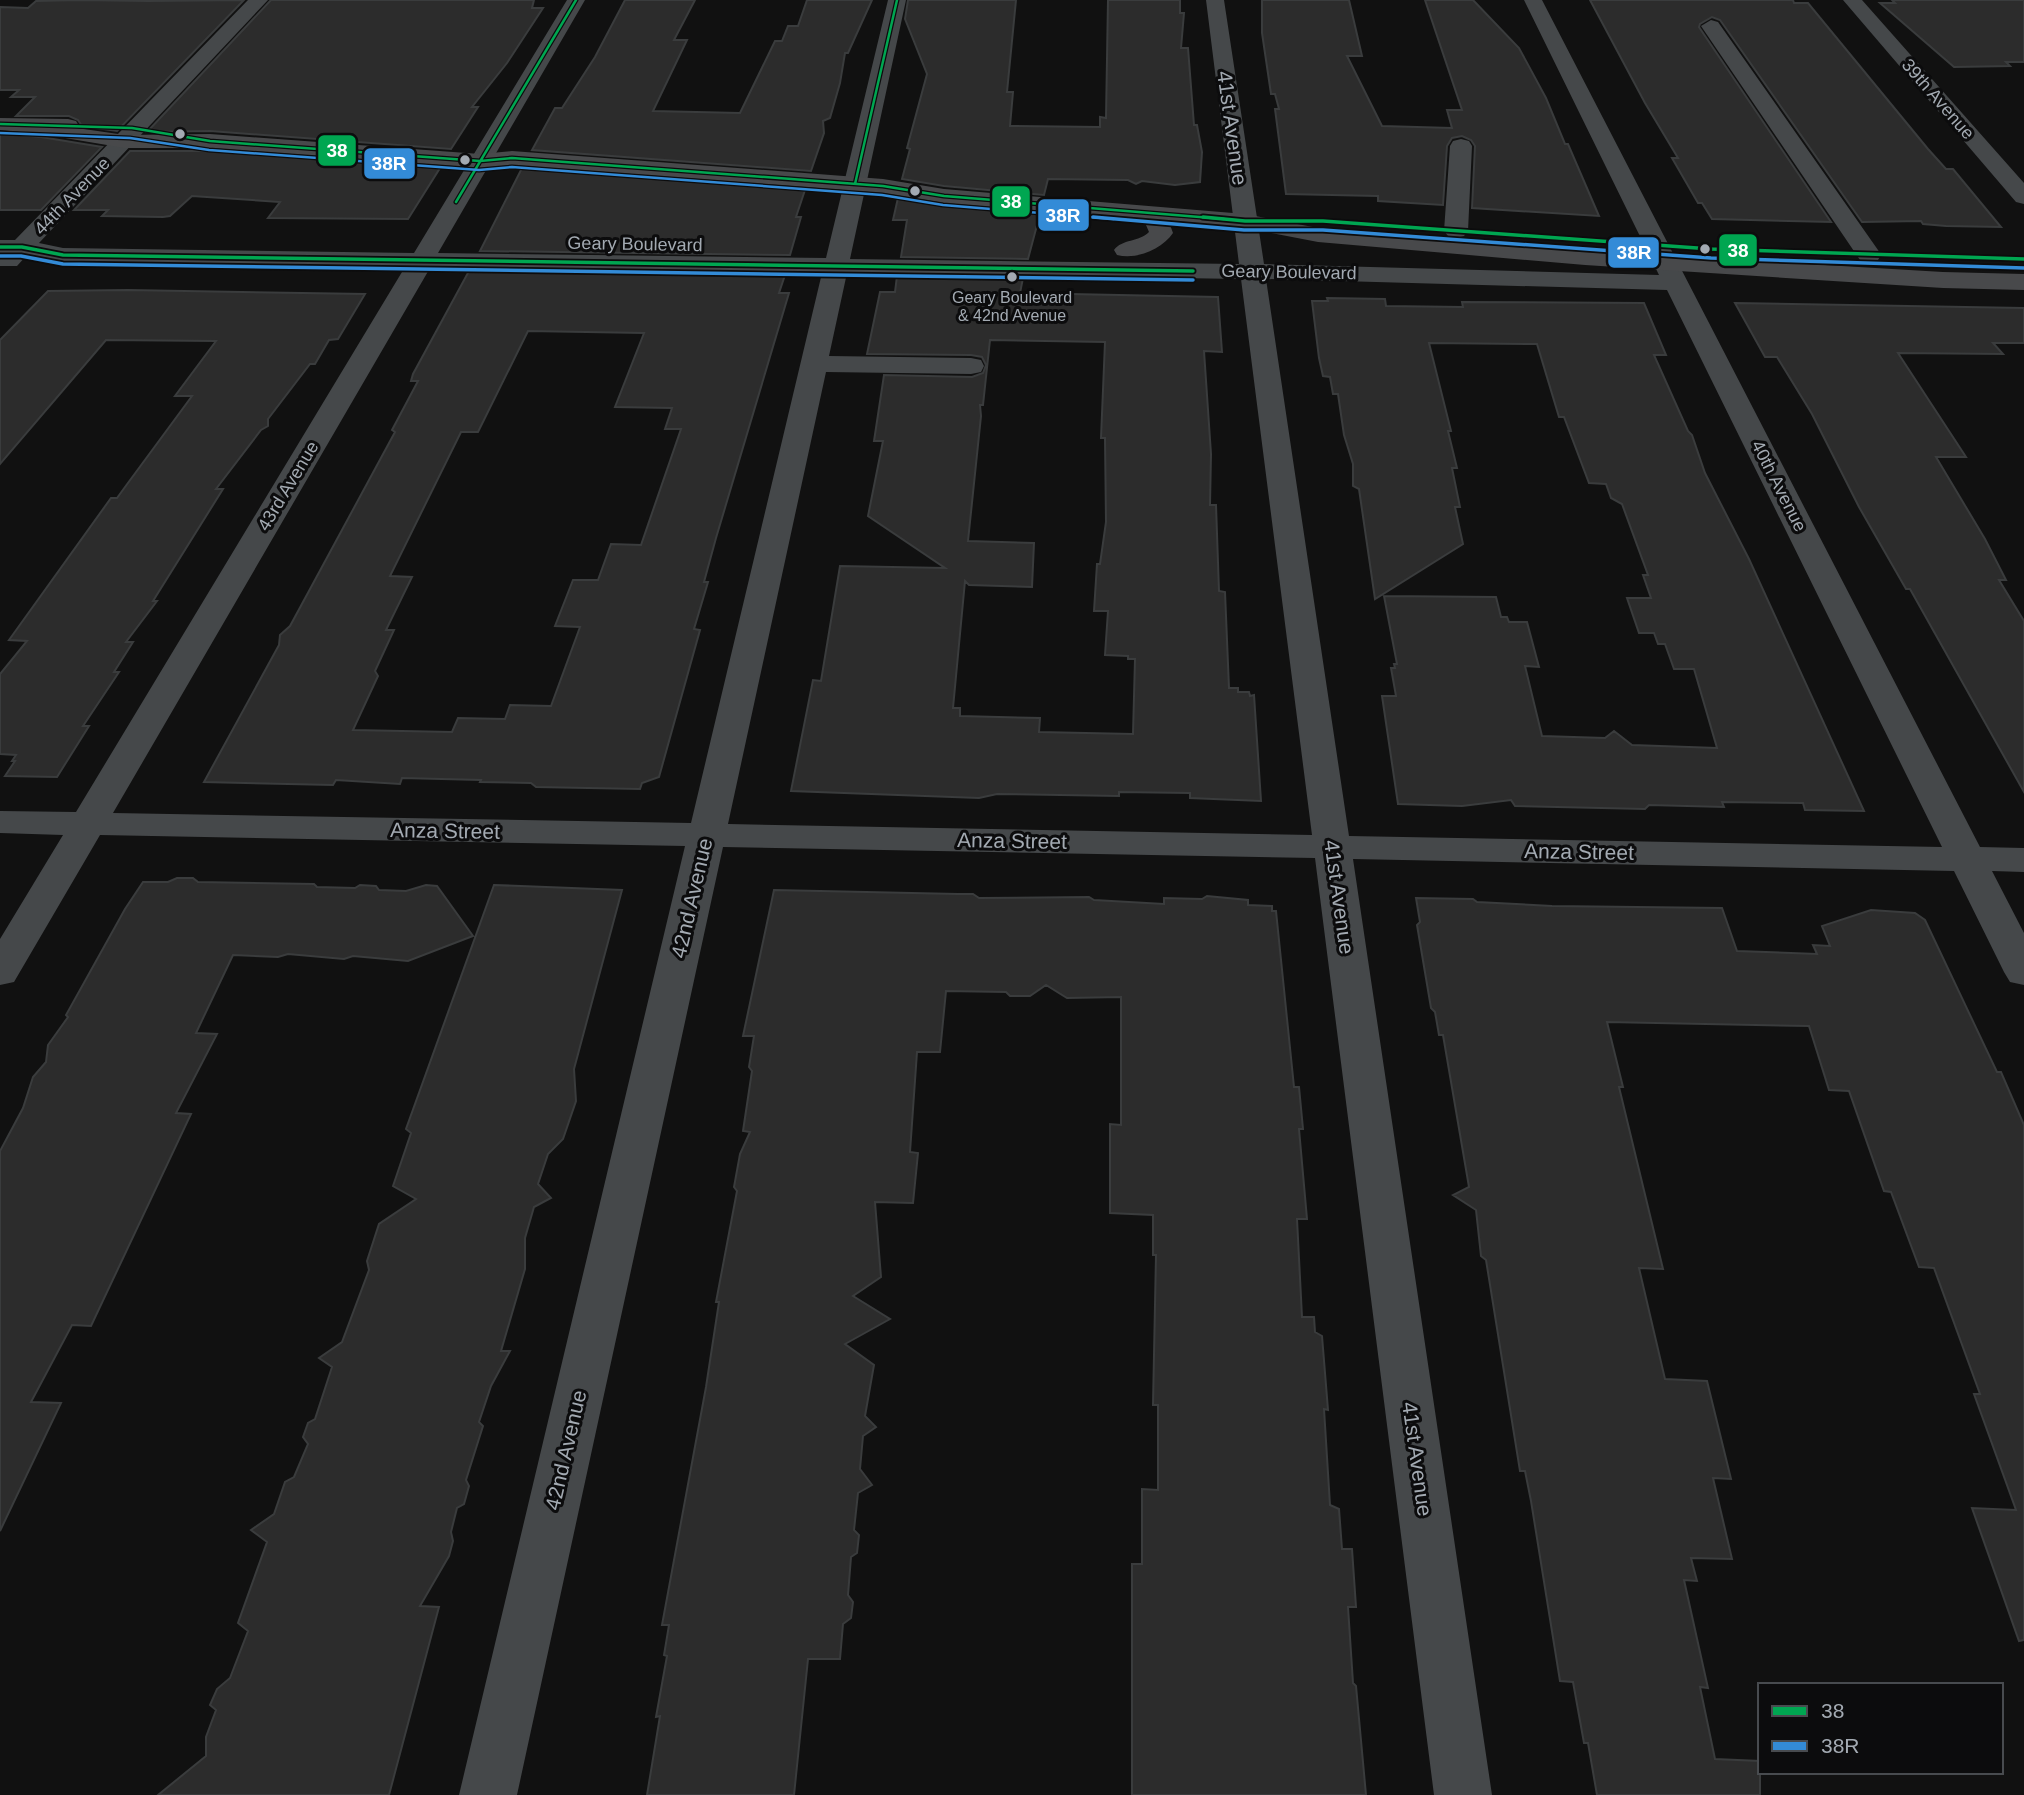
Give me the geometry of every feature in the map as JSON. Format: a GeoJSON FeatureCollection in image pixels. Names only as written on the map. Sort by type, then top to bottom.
{"type":"FeatureCollection","features":[{"type":"Feature","properties":{"kind":"main road","name":"Geary Boulevard"},"geometry":{"type":"LineString","coordinates":[[0,124],[41,127],[73,136],[131,134],[172,143],[210,141],[480,161],[506,171],[853,191],[879,200],[944,197],[1140,212],[1245,221],[1318,235],[1667,264],[1869,255],[2024,258]]}},
{"type":"Feature","properties":{"kind":"main road"},"geometry":{"type":"LineString","coordinates":[[1126,250],[1154,242],[1161,233],[1157,222],[1140,212]]}},
{"type":"Feature","properties":{"kind":"main road","name":"Geary Boulevard"},"geometry":{"type":"LineString","coordinates":[[1245,221],[1288,219],[1456,232],[1667,264]]}},
{"type":"Feature","properties":{"kind":"main road"},"geometry":{"type":"LineString","coordinates":[[1667,264],[2024,282]]}},
{"type":"Feature","properties":{"kind":"street","name":"44th Avenue"},"geometry":{"type":"LineString","coordinates":[[0,269],[11,247],[131,134],[259,0]]}},
{"type":"Feature","properties":{"kind":"street","name":"43rd Avenue"},"geometry":{"type":"LineString","coordinates":[[0,972],[576,0]]}},
{"type":"Feature","properties":{"kind":"street","name":"42nd Avenue"},"geometry":{"type":"LineString","coordinates":[[488,1795],[897,0]]}},
{"type":"Feature","properties":{"kind":"street","name":"41st Avenue"},"geometry":{"type":"LineString","coordinates":[[1215,0],[1463,1795]]}},
{"type":"Feature","properties":{"kind":"street","name":"40th Avenue"},"geometry":{"type":"LineString","coordinates":[[1533,0],[2024,972]]}},
{"type":"Feature","properties":{"kind":"street","name":"39th Avenue"},"geometry":{"type":"LineString","coordinates":[[1852,0],[2024,197]]}},
{"type":"Feature","properties":{"kind":"street"},"geometry":{"type":"LineString","coordinates":[[1711,26],[1869,255]]}},
{"type":"Feature","properties":{"kind":"street"},"geometry":{"type":"LineString","coordinates":[[1456,232],[1461,146]]}},
{"type":"Feature","properties":{"kind":"street","name":"Geary Boulevard"},"geometry":{"type":"LineString","coordinates":[[11,247],[63,255],[427,251],[839,257],[1111,270],[1251,262]]}},
{"type":"Feature","properties":{"kind":"street","name":"Geary Boulevard"},"geometry":{"type":"LineString","coordinates":[[839,257],[1126,250],[1251,262],[1507,279],[1667,264]]}},
{"type":"Feature","properties":{"kind":"street"},"geometry":{"type":"LineString","coordinates":[[1111,270],[1126,250]]}},
{"type":"Feature","properties":{"kind":"street"},"geometry":{"type":"LineString","coordinates":[[814,364],[971,366]]}},
{"type":"Feature","properties":{"kind":"street","name":"Anza Street"},"geometry":{"type":"LineString","coordinates":[[0,822],[2024,860]]}},
{"type":"Feature","properties":{"kind":"building"},"geometry":{"type":"Polygon","coordinates":[[[244,0],[117,131],[82,126],[78,120],[69,116],[16,116],[35,97],[11,97],[19,90],[0,90],[0,7],[28,8],[36,1],[244,0]]]}},
{"type":"Feature","properties":{"kind":"building"},"geometry":{"type":"Polygon","coordinates":[[[271,0],[534,0],[532,8],[543,8],[507,63],[472,107],[478,107],[451,149],[210,131],[147,132],[271,0]]]}},
{"type":"Feature","properties":{"kind":"building"},"geometry":{"type":"Polygon","coordinates":[[[625,0],[695,0],[674,40],[687,40],[653,111],[740,113],[775,41],[782,41],[788,26],[798,26],[807,0],[872,0],[848,53],[845,53],[830,118],[823,121],[824,133],[811,171],[532,150],[555,108],[562,108],[595,57],[625,0]]]}},
{"type":"Feature","properties":{"kind":"building"},"geometry":{"type":"Polygon","coordinates":[[[908,0],[1016,0],[1007,92],[1013,92],[1010,126],[1100,127],[1100,117],[1106,118],[1108,0],[1180,0],[1180,13],[1184,13],[1181,48],[1188,48],[1194,125],[1197,125],[1202,152],[1200,182],[1175,185],[1142,181],[1136,184],[1128,180],[1048,179],[1044,195],[944,186],[902,179],[910,149],[907,148],[927,74],[905,19],[908,0]]]}},
{"type":"Feature","properties":{"kind":"building"},"geometry":{"type":"Polygon","coordinates":[[[1262,0],[1349,0],[1362,56],[1347,56],[1382,126],[1452,128],[1447,110],[1462,110],[1425,0],[1473,0],[1519,48],[1546,98],[1565,144],[1568,144],[1599,216],[1472,208],[1475,146],[1471,140],[1462,136],[1452,138],[1447,146],[1443,205],[1378,201],[1378,196],[1286,194],[1275,109],[1279,109],[1275,94],[1271,94],[1262,33],[1262,0]]]}},
{"type":"Feature","properties":{"kind":"building"},"geometry":{"type":"Polygon","coordinates":[[[1590,0],[1793,0],[1794,3],[1808,3],[1928,149],[1946,169],[1953,169],[2001,227],[1946,226],[1923,224],[1921,221],[1862,222],[1720,20],[1712,17],[1699,27],[1831,222],[1712,219],[1702,203],[1698,203],[1672,158],[1678,158],[1590,0]]]}},
{"type":"Feature","properties":{"kind":"building"},"geometry":{"type":"Polygon","coordinates":[[[1892,0],[2024,0],[2024,62],[2006,62],[2010,66],[1954,67],[1880,3],[1895,3],[1892,0]]]}},
{"type":"Feature","properties":{"kind":"building"},"geometry":{"type":"Polygon","coordinates":[[[0,133],[102,147],[41,210],[0,210],[0,133]]]}},
{"type":"Feature","properties":{"kind":"building"},"geometry":{"type":"Polygon","coordinates":[[[130,151],[210,151],[440,168],[408,219],[268,218],[280,202],[192,196],[170,216],[163,217],[102,216],[108,210],[74,210],[130,151]]]}},
{"type":"Feature","properties":{"kind":"building"},"geometry":{"type":"Polygon","coordinates":[[[522,168],[805,190],[796,217],[801,217],[790,255],[480,251],[522,168]]]}},
{"type":"Feature","properties":{"kind":"building"},"geometry":{"type":"Polygon","coordinates":[[[898,198],[944,206],[1040,214],[1028,259],[901,257],[907,220],[893,220],[898,198]]]}},
{"type":"Feature","properties":{"kind":"building"},"geometry":{"type":"Polygon","coordinates":[[[469,271],[785,275],[779,293],[789,293],[704,582],[708,582],[694,629],[700,630],[659,777],[642,783],[640,789],[536,787],[531,783],[402,778],[400,784],[336,780],[333,785],[204,782],[279,645],[280,635],[290,626],[395,432],[392,430],[418,381],[411,381],[469,271]],[[528,331],[478,432],[461,432],[390,576],[412,577],[386,630],[394,630],[375,671],[378,676],[353,730],[452,732],[458,718],[505,719],[510,705],[551,706],[580,627],[555,626],[573,580],[598,580],[611,544],[641,545],[681,429],[665,429],[672,408],[615,407],[644,333],[528,331]]]}},
{"type":"Feature","properties":{"kind":"building"},"geometry":{"type":"Polygon","coordinates":[[[897,276],[1023,278],[1020,293],[1218,297],[1222,352],[1204,351],[1211,454],[1210,505],[1216,505],[1219,591],[1225,592],[1229,688],[1238,688],[1238,692],[1254,695],[1261,801],[1190,798],[1190,793],[1119,792],[1119,796],[997,794],[979,798],[791,791],[813,680],[821,681],[840,566],[945,568],[868,516],[883,441],[874,441],[884,375],[972,377],[983,373],[986,365],[982,357],[971,355],[867,354],[880,292],[895,292],[897,276]],[[990,340],[983,405],[980,405],[968,541],[1034,543],[1032,587],[969,585],[965,581],[953,708],[960,708],[960,716],[1040,718],[1039,732],[1133,734],[1135,659],[1105,655],[1108,611],[1094,611],[1097,564],[1100,564],[1106,522],[1105,438],[1101,438],[1105,342],[990,340]]]}},
{"type":"Feature","properties":{"kind":"building"},"geometry":{"type":"Polygon","coordinates":[[[48,291],[365,294],[338,339],[329,340],[315,364],[310,364],[268,419],[268,426],[261,430],[216,489],[223,489],[153,601],[157,601],[126,642],[133,642],[114,672],[119,672],[83,726],[89,726],[57,777],[5,776],[16,755],[0,754],[0,674],[27,641],[9,640],[111,498],[117,498],[192,396],[175,396],[216,341],[106,340],[0,464],[0,340],[48,291]]]}},
{"type":"Feature","properties":{"kind":"building"},"geometry":{"type":"Polygon","coordinates":[[[1327,298],[1385,299],[1386,306],[1463,307],[1462,302],[1644,303],[1666,355],[1654,355],[1692,435],[1705,473],[1749,559],[1864,811],[1805,810],[1803,803],[1722,802],[1724,807],[1649,805],[1645,809],[1515,806],[1511,800],[1462,806],[1398,804],[1382,696],[1396,696],[1391,668],[1395,668],[1394,664],[1397,664],[1384,596],[1496,597],[1501,617],[1507,617],[1509,622],[1527,622],[1539,667],[1525,666],[1542,736],[1605,738],[1614,731],[1632,745],[1717,748],[1694,669],[1674,669],[1665,644],[1658,644],[1654,633],[1639,633],[1627,598],[1651,598],[1643,575],[1648,575],[1622,504],[1611,498],[1606,484],[1589,483],[1564,417],[1559,417],[1537,344],[1429,343],[1451,431],[1448,431],[1457,468],[1452,468],[1460,507],[1455,507],[1463,544],[1375,599],[1359,489],[1353,486],[1353,464],[1344,435],[1338,394],[1333,394],[1330,377],[1323,376],[1319,358],[1312,301],[1328,301],[1327,298]]]}},
{"type":"Feature","properties":{"kind":"building"},"geometry":{"type":"Polygon","coordinates":[[[1735,303],[2024,308],[2024,343],[1993,343],[2003,354],[1898,353],[1966,457],[1936,457],[1985,539],[2006,580],[1999,580],[2024,621],[2024,792],[1910,589],[1906,589],[1859,507],[1812,414],[1777,357],[1765,357],[1735,303]]]}},
{"type":"Feature","properties":{"kind":"building"},"geometry":{"type":"Polygon","coordinates":[[[177,878],[193,878],[198,882],[314,884],[317,887],[355,888],[360,885],[376,886],[379,890],[406,891],[426,885],[437,886],[473,936],[408,961],[353,956],[344,959],[288,954],[278,957],[233,955],[196,1033],[217,1034],[176,1113],[191,1114],[91,1326],[72,1325],[31,1402],[61,1403],[0,1531],[0,1151],[23,1108],[33,1077],[46,1062],[48,1045],[68,1017],[66,1015],[125,909],[143,882],[168,882],[177,878]]]}},
{"type":"Feature","properties":{"kind":"building"},"geometry":{"type":"Polygon","coordinates":[[[494,885],[622,890],[574,1069],[576,1101],[563,1139],[548,1154],[538,1184],[551,1198],[534,1207],[525,1238],[525,1269],[501,1351],[510,1351],[491,1386],[479,1422],[483,1426],[466,1480],[469,1486],[464,1504],[457,1508],[449,1556],[420,1606],[439,1607],[389,1795],[158,1795],[206,1756],[206,1737],[216,1710],[210,1705],[217,1689],[230,1678],[248,1631],[238,1623],[267,1542],[251,1530],[274,1514],[285,1482],[294,1477],[308,1444],[303,1437],[308,1423],[315,1419],[332,1367],[319,1358],[342,1342],[369,1270],[367,1261],[379,1224],[416,1199],[393,1186],[411,1133],[406,1129],[494,885]]]}},
{"type":"Feature","properties":{"kind":"building"},"geometry":{"type":"Polygon","coordinates":[[[774,890],[973,894],[979,898],[1089,897],[1094,900],[1164,904],[1164,898],[1202,899],[1207,896],[1248,900],[1248,905],[1272,906],[1272,911],[1276,911],[1294,1087],[1299,1087],[1303,1129],[1299,1129],[1307,1219],[1297,1219],[1302,1317],[1314,1317],[1315,1332],[1322,1336],[1328,1410],[1324,1409],[1330,1505],[1339,1509],[1342,1549],[1352,1549],[1356,1607],[1348,1607],[1353,1683],[1356,1686],[1366,1795],[1132,1795],[1132,1564],[1142,1564],[1142,1489],[1158,1490],[1158,1405],[1153,1405],[1156,1255],[1153,1255],[1153,1215],[1110,1213],[1110,1124],[1121,1125],[1121,997],[1067,998],[1046,985],[1030,996],[1010,996],[1006,992],[946,991],[940,1052],[917,1052],[910,1152],[918,1153],[913,1203],[875,1202],[881,1277],[853,1296],[890,1319],[845,1344],[874,1365],[865,1416],[876,1427],[863,1436],[860,1469],[872,1485],[858,1493],[854,1530],[859,1535],[857,1553],[851,1557],[848,1595],[853,1602],[851,1618],[843,1624],[840,1659],[808,1659],[794,1795],[647,1795],[660,1716],[656,1717],[667,1656],[664,1655],[669,1625],[662,1625],[706,1387],[719,1302],[716,1302],[737,1191],[734,1187],[740,1154],[750,1132],[743,1131],[754,1036],[743,1036],[774,890]]]}},
{"type":"Feature","properties":{"kind":"building"},"geometry":{"type":"Polygon","coordinates":[[[1416,898],[1473,899],[1477,902],[1552,906],[1722,908],[1737,951],[1817,954],[1813,945],[1830,946],[1822,926],[1871,910],[1915,913],[1925,920],[1997,1072],[2001,1072],[2024,1125],[2024,1640],[2019,1641],[1972,1508],[2016,1510],[1974,1394],[1980,1394],[1934,1268],[1919,1267],[1891,1192],[1884,1191],[1849,1091],[1829,1090],[1809,1026],[1607,1022],[1623,1087],[1619,1087],[1663,1269],[1639,1268],[1665,1379],[1707,1381],[1731,1479],[1713,1478],[1732,1559],[1691,1558],[1697,1581],[1684,1580],[1708,1688],[1700,1687],[1715,1759],[1758,1761],[1760,1795],[1597,1795],[1573,1682],[1560,1681],[1531,1501],[1525,1471],[1520,1471],[1486,1260],[1481,1256],[1476,1210],[1453,1195],[1469,1187],[1443,1035],[1439,1035],[1435,1012],[1431,1008],[1417,925],[1420,922],[1416,898]]]}},
{"type":"Feature","properties":{"kind":"transit line","name":"38"},"geometry":{"type":"LineString","coordinates":[[456,202],[576,0]]}},
{"type":"Feature","properties":{"kind":"transit line","name":"38"},"geometry":{"type":"LineString","coordinates":[[855,184],[897,0]]}},
{"type":"Feature","properties":{"kind":"transit line","name":"38"},"geometry":{"type":"LineString","coordinates":[[0,124],[132,128],[210,141],[480,161],[512,158],[883,186],[944,196],[1245,221],[1323,221],[1711,249],[2024,259]]}},
{"type":"Feature","properties":{"kind":"transit line","name":"38R"},"geometry":{"type":"LineString","coordinates":[[0,133],[105,136],[156,140],[209,150],[479,170],[512,167],[882,195],[943,205],[1244,230],[1323,230],[1711,258],[2024,268]]}},
{"type":"Feature","properties":{"kind":"transit line","name":"38"},"geometry":{"type":"LineString","coordinates":[[0,247],[22,247],[63,255],[1193,271]]}},
{"type":"Feature","properties":{"kind":"transit line","name":"38R"},"geometry":{"type":"LineString","coordinates":[[0,256],[21,256],[63,264],[1193,280]]}},
{"type":"Feature","properties":{"kind":"place","name":"Geary Boulevard & 42nd Avenue"},"geometry":{"type":"Point","coordinates":[1012,277]}}]}
